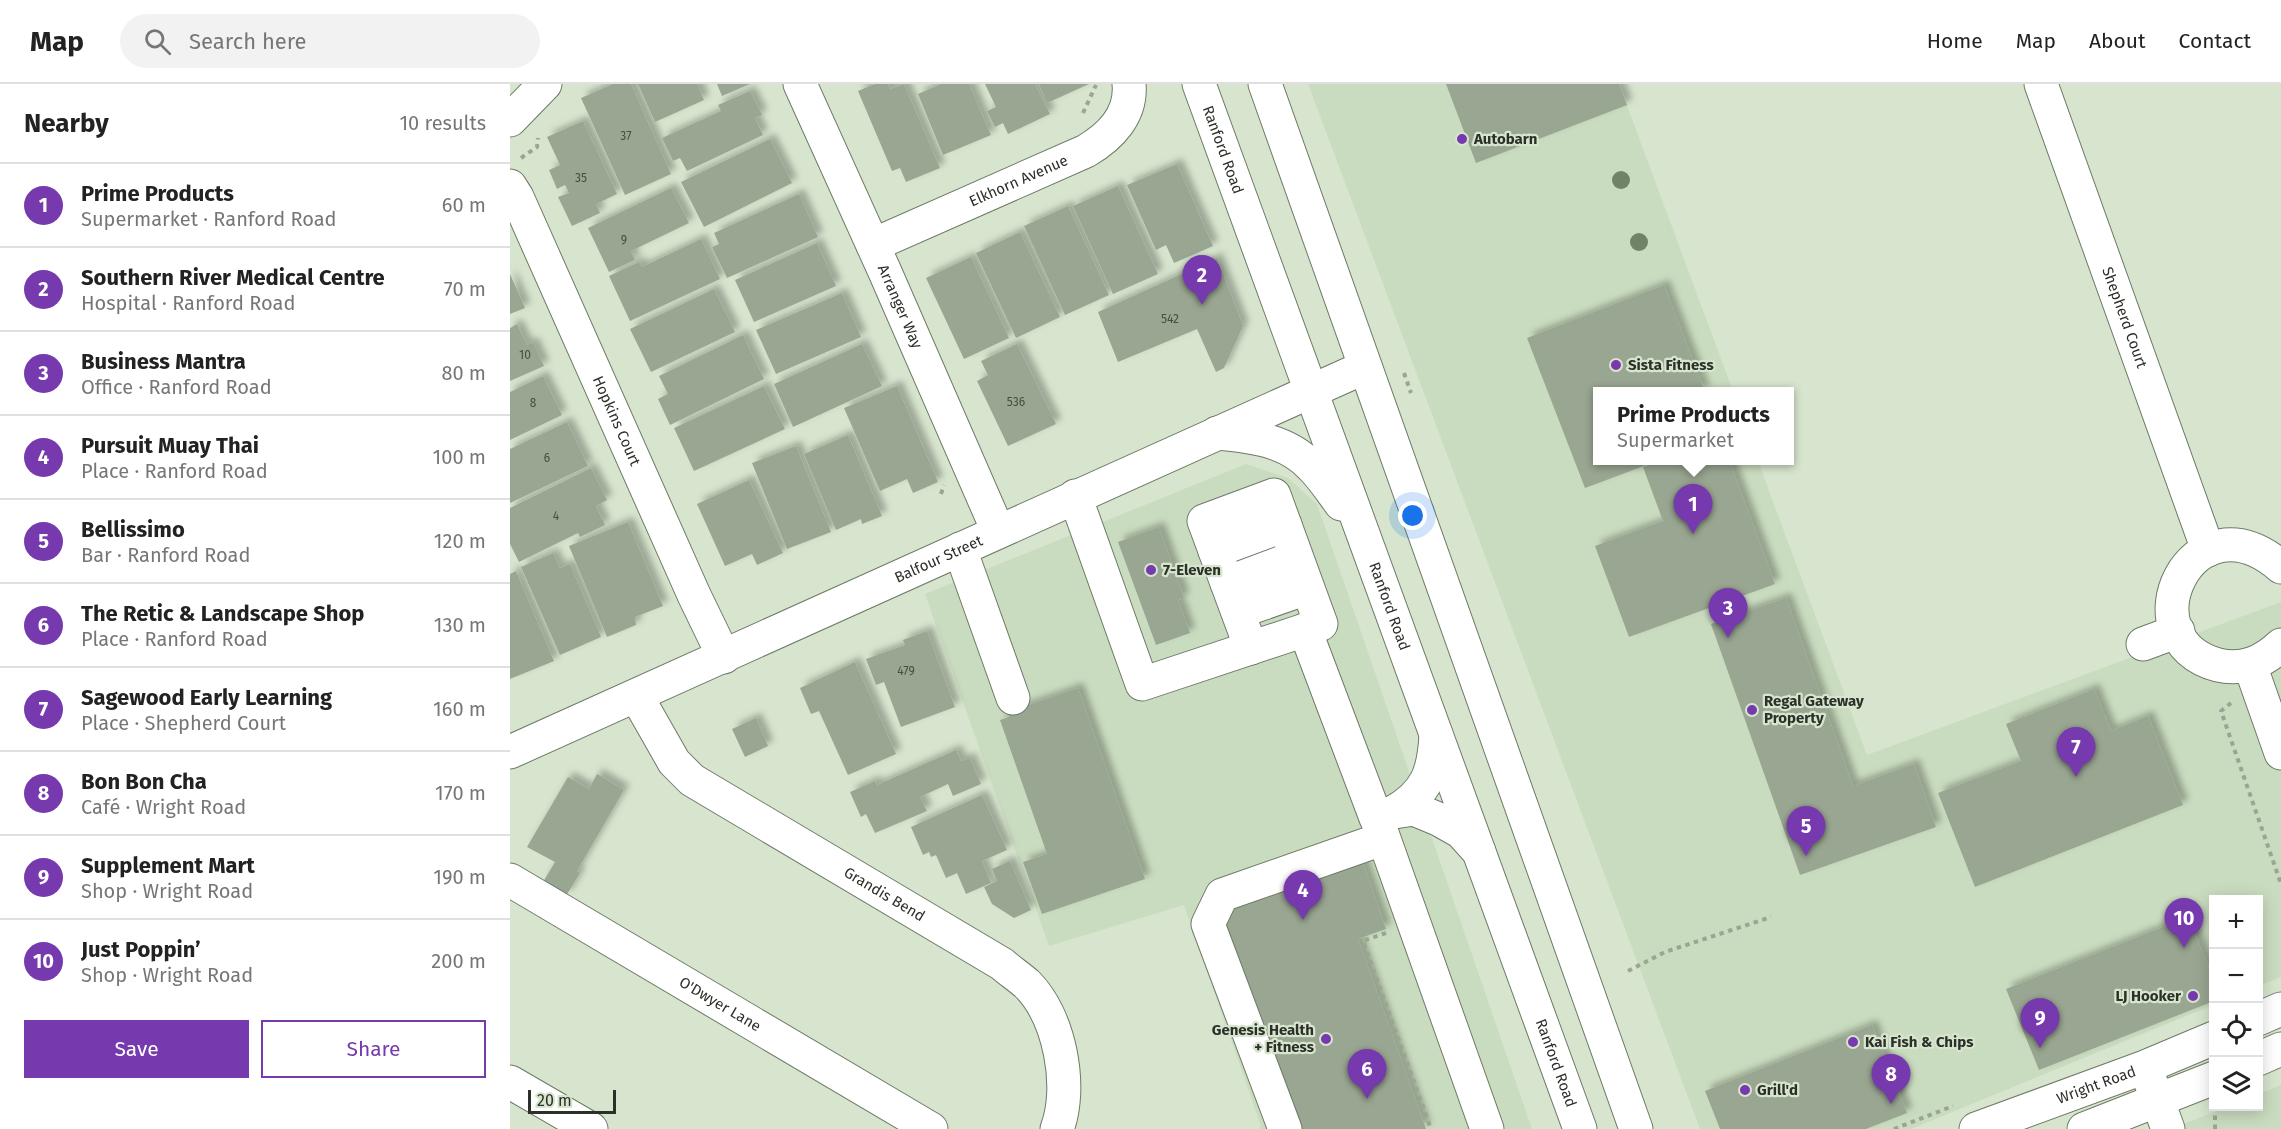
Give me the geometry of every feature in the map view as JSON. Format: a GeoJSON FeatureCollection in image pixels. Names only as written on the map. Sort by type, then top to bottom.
{"type":"FeatureCollection","features":[{"type":"Feature","properties":{"kind":"street"},"geometry":{"type":"LineString","coordinates":[[510,120],[545,84]]}},
{"type":"Feature","properties":{"kind":"street","name":"Arranger Way"},"geometry":{"type":"LineString","coordinates":[[800,84],[998,531]]}},
{"type":"Feature","properties":{"kind":"street","name":"Elkhorn Avenue"},"geometry":{"type":"LineString","coordinates":[[873,245],[1086,152],[1112,133],[1128,103],[1129,84]]}},
{"type":"Feature","properties":{"kind":"street","name":"Ranford Road"},"geometry":{"type":"LineString","coordinates":[[1199,84],[1581,1129]]}},
{"type":"Feature","properties":{"kind":"street"},"geometry":{"type":"LineString","coordinates":[[1265,84],[1636,1129]]}},
{"type":"Feature","properties":{"kind":"street","name":"Shepherd Court"},"geometry":{"type":"LineString","coordinates":[[2041,84],[2208,550]]}},
{"type":"Feature","properties":{"kind":"street","name":"Hopkins Court"},"geometry":{"type":"LineString","coordinates":[[514,173],[517,197],[724,657]]}},
{"type":"Feature","properties":{"kind":"street","name":"Balfour Street"},"geometry":{"type":"LineString","coordinates":[[510,753],[1365,367]]}},
{"type":"Feature","properties":{"kind":"street"},"geometry":{"type":"LineString","coordinates":[[1217,433],[1257,436],[1284,447],[1311,465],[1361,529]]}},
{"type":"Feature","properties":{"kind":"street"},"geometry":{"type":"LineString","coordinates":[[1075,496],[1142,684],[1251,648],[1305,630],[1321,624],[1274,495],[1204,521],[1251,648]]}},
{"type":"Feature","properties":{"kind":"street"},"geometry":{"type":"LineString","coordinates":[[2281,567],[2266,554],[2247,546],[2227,545],[2208,550],[2191,561],[2179,577],[2172,597],[2173,617],[2180,636],[2192,652],[2210,663],[2230,668],[2250,666],[2268,657],[2281,645]]}},
{"type":"Feature","properties":{"kind":"street"},"geometry":{"type":"LineString","coordinates":[[960,549],[1013,698]]}},
{"type":"Feature","properties":{"kind":"street"},"geometry":{"type":"LineString","coordinates":[[1232,598],[1296,557]]}},
{"type":"Feature","properties":{"kind":"street"},"geometry":{"type":"LineString","coordinates":[[1232,598],[1307,588]]}},
{"type":"Feature","properties":{"kind":"street"},"geometry":{"type":"LineString","coordinates":[[1305,630],[1384,823],[1487,1129]]}},
{"type":"Feature","properties":{"kind":"street"},"geometry":{"type":"LineString","coordinates":[[2143,644],[2178,631]]}},
{"type":"Feature","properties":{"kind":"street"},"geometry":{"type":"LineString","coordinates":[[2250,666],[2281,753]]}},
{"type":"Feature","properties":{"kind":"street","name":"Grandis Bend"},"geometry":{"type":"LineString","coordinates":[[637,697],[674,762],[692,780],[1002,964],[1028,985],[1047,1014],[1059,1049],[1064,1090],[1062,1116],[1057,1129]]}},
{"type":"Feature","properties":{"kind":"street"},"geometry":{"type":"LineString","coordinates":[[1384,823],[1408,804],[1430,775],[1436,735]]}},
{"type":"Feature","properties":{"kind":"street"},"geometry":{"type":"LineString","coordinates":[[1285,1129],[1208,924],[1222,895],[1414,809],[1461,832],[1479,852]]}},
{"type":"Feature","properties":{"kind":"street","name":"O'Dwyer Lane"},"geometry":{"type":"LineString","coordinates":[[510,880],[931,1129]]}},
{"type":"Feature","properties":{"kind":"street"},"geometry":{"type":"LineString","coordinates":[[2263,1017],[2281,1009]]}},
{"type":"Feature","properties":{"kind":"street","name":"Wright Road"},"geometry":{"type":"LineString","coordinates":[[1976,1129],[2145,1067],[2209,1040]]}},
{"type":"Feature","properties":{"kind":"street"},"geometry":{"type":"LineString","coordinates":[[2263,1057],[2281,1049]]}},
{"type":"Feature","properties":{"kind":"street"},"geometry":{"type":"LineString","coordinates":[[2145,1067],[2163,1115]]}},
{"type":"Feature","properties":{"kind":"street"},"geometry":{"type":"LineString","coordinates":[[2084,1129],[2163,1115],[2209,1081]]}},
{"type":"Feature","properties":{"kind":"street"},"geometry":{"type":"LineString","coordinates":[[510,1082],[591,1129]]}},
{"type":"Feature","properties":{"kind":"street"},"geometry":{"type":"LineString","coordinates":[[510,1104],[552,1129]]}},
{"type":"Feature","properties":{"kind":"path"},"geometry":{"type":"LineString","coordinates":[[514,173],[537,147],[538,136]]}},
{"type":"Feature","properties":{"kind":"path"},"geometry":{"type":"LineString","coordinates":[[2222,711],[2281,884]]}},
{"type":"Feature","properties":{"kind":"path"},"geometry":{"type":"LineString","coordinates":[[1628,971],[1665,952],[1771,917]]}},
{"type":"Feature","properties":{"kind":"path"},"geometry":{"type":"LineString","coordinates":[[1391,931],[1363,941],[1431,1129]]}},
{"type":"Feature","properties":{"kind":"path"},"geometry":{"type":"LineString","coordinates":[[2215,1111],[2215,1129]]}},
{"type":"Feature","properties":{"kind":"shaded area"},"geometry":{"type":"Polygon","coordinates":[[[1308,84],[1619,84],[1732,387],[1593,387],[1593,465],[1759,465],[1867,755],[2281,602],[2281,977],[2263,984],[2263,895],[2209,895],[2209,1007],[1911,1129],[1700,1129],[1308,84]]]}},
{"type":"Feature","properties":{"kind":"shaded area"},"geometry":{"type":"Polygon","coordinates":[[[1246,464],[1288,478],[1317,504],[1532,1129],[1259,1129],[1261,1126],[1184,905],[1049,946],[925,594],[1246,464]]]}},
{"type":"Feature","properties":{"kind":"shaded area"},"geometry":{"type":"Polygon","coordinates":[[[2281,1085],[2281,1129],[2171,1129],[2217,1111],[2263,1111],[2263,1092],[2281,1085]]]}},
{"type":"Feature","properties":{"kind":"building"},"geometry":{"type":"Polygon","coordinates":[[[613,84],[631,84],[671,174],[625,195],[581,98],[613,84]]]}},
{"type":"Feature","properties":{"kind":"building"},"geometry":{"type":"Polygon","coordinates":[[[638,84],[697,84],[704,100],[655,122],[638,84]]]}},
{"type":"Feature","properties":{"kind":"building"},"geometry":{"type":"Polygon","coordinates":[[[717,84],[750,84],[722,96],[717,84]]]}},
{"type":"Feature","properties":{"kind":"building"},"geometry":{"type":"Polygon","coordinates":[[[875,84],[888,84],[890,89],[904,84],[940,168],[906,182],[900,168],[892,171],[858,91],[875,84]]]}},
{"type":"Feature","properties":{"kind":"building"},"geometry":{"type":"Polygon","coordinates":[[[941,84],[969,84],[991,135],[943,155],[918,94],[941,84]]]}},
{"type":"Feature","properties":{"kind":"building"},"geometry":{"type":"Polygon","coordinates":[[[985,84],[1035,84],[1050,114],[1008,134],[1003,123],[995,127],[987,111],[996,107],[985,84]]]}},
{"type":"Feature","properties":{"kind":"building"},"geometry":{"type":"Polygon","coordinates":[[[1039,84],[1089,84],[1047,103],[1039,84]]]}},
{"type":"Feature","properties":{"kind":"building"},"geometry":{"type":"Polygon","coordinates":[[[1446,84],[1619,84],[1627,105],[1476,163],[1446,84]]]}},
{"type":"Feature","properties":{"kind":"building"},"geometry":{"type":"Polygon","coordinates":[[[750,91],[762,115],[755,118],[763,135],[687,171],[680,158],[673,161],[662,138],[721,111],[718,105],[750,91]]]}},
{"type":"Feature","properties":{"kind":"building"},"geometry":{"type":"Polygon","coordinates":[[[583,121],[617,194],[596,204],[600,213],[572,226],[558,197],[569,193],[565,185],[557,189],[549,170],[560,165],[547,137],[583,121]]]}},
{"type":"Feature","properties":{"kind":"building"},"geometry":{"type":"Polygon","coordinates":[[[770,139],[792,183],[704,227],[681,182],[770,139]]]}},
{"type":"Feature","properties":{"kind":"building"},"geometry":{"type":"Polygon","coordinates":[[[1177,164],[1213,246],[1174,263],[1166,245],[1156,250],[1127,185],[1177,164]]]}},
{"type":"Feature","properties":{"kind":"building"},"geometry":{"type":"Polygon","coordinates":[[[1118,186],[1158,274],[1113,294],[1073,206],[1118,186]]]}},
{"type":"Feature","properties":{"kind":"building"},"geometry":{"type":"Polygon","coordinates":[[[671,188],[689,223],[631,251],[635,260],[609,272],[588,228],[671,188]]]}},
{"type":"Feature","properties":{"kind":"building"},"geometry":{"type":"Polygon","coordinates":[[[799,194],[818,237],[727,278],[712,247],[719,244],[714,233],[799,194]]]}},
{"type":"Feature","properties":{"kind":"building"},"geometry":{"type":"Polygon","coordinates":[[[1068,206],[1109,295],[1065,315],[1024,226],[1068,206]]]}},
{"type":"Feature","properties":{"kind":"building"},"geometry":{"type":"Polygon","coordinates":[[[1020,232],[1060,317],[1016,338],[976,253],[1020,232]]]}},
{"type":"Feature","properties":{"kind":"building"},"geometry":{"type":"Polygon","coordinates":[[[701,239],[720,279],[630,321],[609,276],[639,262],[642,267],[701,239]]]}},
{"type":"Feature","properties":{"kind":"building"},"geometry":{"type":"Polygon","coordinates":[[[817,243],[836,286],[754,322],[735,280],[817,243]]]}},
{"type":"Feature","properties":{"kind":"building"},"geometry":{"type":"Polygon","coordinates":[[[971,257],[1009,338],[964,359],[926,278],[971,257]]]}},
{"type":"Feature","properties":{"kind":"building"},"geometry":{"type":"Polygon","coordinates":[[[1217,258],[1243,326],[1224,368],[1216,372],[1197,329],[1118,362],[1098,312],[1217,258]]]}},
{"type":"Feature","properties":{"kind":"building"},"geometry":{"type":"Polygon","coordinates":[[[510,274],[525,308],[510,314],[510,274]]]}},
{"type":"Feature","properties":{"kind":"building","name":"Sista Fitness"},"geometry":{"type":"Polygon","coordinates":[[[1664,285],[1703,387],[1593,387],[1593,465],[1646,465],[1585,488],[1527,338],[1664,285]]]}},
{"type":"Feature","properties":{"kind":"building"},"geometry":{"type":"Polygon","coordinates":[[[714,289],[735,332],[651,372],[630,329],[714,289]]]}},
{"type":"Feature","properties":{"kind":"building"},"geometry":{"type":"Polygon","coordinates":[[[842,293],[861,337],[776,374],[756,330],[842,293]]]}},
{"type":"Feature","properties":{"kind":"building"},"geometry":{"type":"Polygon","coordinates":[[[517,324],[527,345],[533,342],[544,366],[510,381],[510,328],[517,324]]]}},
{"type":"Feature","properties":{"kind":"building"},"geometry":{"type":"Polygon","coordinates":[[[743,335],[764,379],[670,425],[658,399],[668,394],[659,376],[743,335]]]}},
{"type":"Feature","properties":{"kind":"building"},"geometry":{"type":"Polygon","coordinates":[[[862,344],[882,386],[793,427],[774,384],[862,344]]]}},
{"type":"Feature","properties":{"kind":"building"},"geometry":{"type":"Polygon","coordinates":[[[1017,344],[1056,424],[1008,446],[977,381],[988,375],[981,361],[1017,344]]]}},
{"type":"Feature","properties":{"kind":"building"},"geometry":{"type":"Polygon","coordinates":[[[543,376],[562,415],[510,440],[510,392],[543,376]]]}},
{"type":"Feature","properties":{"kind":"building"},"geometry":{"type":"Polygon","coordinates":[[[764,386],[785,429],[694,471],[674,428],[764,386]]]}},
{"type":"Feature","properties":{"kind":"building"},"geometry":{"type":"Polygon","coordinates":[[[897,386],[938,482],[913,493],[907,479],[880,491],[844,408],[897,386]]]}},
{"type":"Feature","properties":{"kind":"building"},"geometry":{"type":"Polygon","coordinates":[[[567,422],[588,466],[510,503],[510,449],[567,422]]]}},
{"type":"Feature","properties":{"kind":"building"},"geometry":{"type":"Polygon","coordinates":[[[848,435],[882,516],[862,524],[861,519],[836,530],[804,454],[848,435]]]}},
{"type":"Feature","properties":{"kind":"building"},"geometry":{"type":"Polygon","coordinates":[[[796,446],[831,532],[787,549],[752,463],[796,446]]]}},
{"type":"Feature","properties":{"kind":"building"},"geometry":{"type":"Polygon","coordinates":[[[1648,465],[1731,465],[1775,584],[1629,637],[1595,546],[1663,521],[1643,467],[1648,465]]]}},
{"type":"Feature","properties":{"kind":"building"},"geometry":{"type":"Polygon","coordinates":[[[591,468],[607,500],[596,506],[605,525],[580,537],[578,533],[519,562],[510,544],[510,508],[591,468]]]}},
{"type":"Feature","properties":{"kind":"building"},"geometry":{"type":"Polygon","coordinates":[[[749,480],[783,553],[757,565],[752,554],[725,566],[697,504],[749,480]]]}},
{"type":"Feature","properties":{"kind":"building"},"geometry":{"type":"Polygon","coordinates":[[[628,522],[663,606],[635,617],[636,625],[607,637],[569,546],[628,522]]]}},
{"type":"Feature","properties":{"kind":"building","name":"7-Eleven"},"geometry":{"type":"Polygon","coordinates":[[[1159,527],[1184,598],[1178,600],[1190,633],[1156,645],[1118,542],[1159,527]]]}},
{"type":"Feature","properties":{"kind":"building"},"geometry":{"type":"Polygon","coordinates":[[[553,553],[560,568],[570,564],[601,637],[560,655],[521,567],[553,553]]]}},
{"type":"Feature","properties":{"kind":"building"},"geometry":{"type":"Polygon","coordinates":[[[516,571],[554,661],[510,679],[510,574],[516,571]]]}},
{"type":"Feature","properties":{"kind":"building"},"geometry":{"type":"Polygon","coordinates":[[[1786,598],[1853,786],[1914,764],[1936,827],[1800,875],[1711,624],[1786,598]]]}},
{"type":"Feature","properties":{"kind":"building"},"geometry":{"type":"Polygon","coordinates":[[[927,631],[955,707],[901,727],[884,682],[876,685],[866,659],[905,645],[903,640],[927,631]]]}},
{"type":"Feature","properties":{"kind":"building"},"geometry":{"type":"Polygon","coordinates":[[[855,662],[896,754],[848,775],[819,711],[811,714],[800,688],[855,662]]]}},
{"type":"Feature","properties":{"kind":"building"},"geometry":{"type":"Polygon","coordinates":[[[1078,688],[1145,879],[1042,914],[1023,862],[1047,854],[1000,720],[1009,717],[1008,712],[1078,688]]]}},
{"type":"Feature","properties":{"kind":"building"},"geometry":{"type":"Polygon","coordinates":[[[2094,689],[2111,731],[2148,716],[2183,805],[1975,887],[1938,793],[2021,761],[2006,724],[2094,689]]]}},
{"type":"Feature","properties":{"kind":"building"},"geometry":{"type":"Polygon","coordinates":[[[756,718],[768,746],[745,757],[732,729],[756,718]]]}},
{"type":"Feature","properties":{"kind":"building"},"geometry":{"type":"Polygon","coordinates":[[[956,750],[961,761],[970,758],[981,784],[953,796],[948,784],[920,797],[927,811],[875,833],[866,814],[861,817],[850,792],[875,781],[877,785],[956,750]]]}},
{"type":"Feature","properties":{"kind":"building"},"geometry":{"type":"Polygon","coordinates":[[[597,774],[624,790],[577,871],[580,873],[566,896],[543,882],[555,862],[527,847],[568,777],[589,789],[597,774]]]}},
{"type":"Feature","properties":{"kind":"building"},"geometry":{"type":"Polygon","coordinates":[[[982,795],[1007,850],[982,861],[991,883],[966,894],[957,873],[946,878],[936,855],[931,857],[929,852],[923,855],[911,827],[982,795]]]}},
{"type":"Feature","properties":{"kind":"building"},"geometry":{"type":"Polygon","coordinates":[[[1010,861],[1031,910],[1014,918],[992,904],[984,887],[997,881],[992,869],[1010,861]]]}},
{"type":"Feature","properties":{"kind":"building"},"geometry":{"type":"Polygon","coordinates":[[[1363,863],[1386,929],[1358,939],[1426,1129],[1291,1129],[1219,928],[1228,911],[1363,863]]]}},
{"type":"Feature","properties":{"kind":"building"},"geometry":{"type":"Polygon","coordinates":[[[2188,917],[2209,968],[2209,1003],[2039,1070],[2006,989],[2188,917]]]}},
{"type":"Feature","properties":{"kind":"building"},"geometry":{"type":"Polygon","coordinates":[[[1872,1025],[1907,1113],[1866,1129],[1720,1129],[1705,1091],[1872,1025]]]}},
{"type":"Feature","properties":{"kind":"place","name":"Autobarn"},"geometry":{"type":"Point","coordinates":[1462,139]}},
{"type":"Feature","properties":{"kind":"place","name":"Southern River Medical Centre"},"geometry":{"type":"Point","coordinates":[1202,305]}},
{"type":"Feature","properties":{"kind":"place","name":"Sista Fitness"},"geometry":{"type":"Point","coordinates":[1616,365]}},
{"type":"Feature","properties":{"kind":"place","name":"Prime Products"},"geometry":{"type":"Point","coordinates":[1693,534]}},
{"type":"Feature","properties":{"kind":"place","name":"7-Eleven"},"geometry":{"type":"Point","coordinates":[1151,570]}},
{"type":"Feature","properties":{"kind":"place","name":"Business Mantra"},"geometry":{"type":"Point","coordinates":[1728,638]}},
{"type":"Feature","properties":{"kind":"place","name":"Regal Gateway Property"},"geometry":{"type":"Point","coordinates":[1752,710]}},
{"type":"Feature","properties":{"kind":"place","name":"Sagewood Early Learning"},"geometry":{"type":"Point","coordinates":[2076,777]}},
{"type":"Feature","properties":{"kind":"place","name":"Bellissimo"},"geometry":{"type":"Point","coordinates":[1806,856]}},
{"type":"Feature","properties":{"kind":"place","name":"Pursuit Muay Thai"},"geometry":{"type":"Point","coordinates":[1303,920]}},
{"type":"Feature","properties":{"kind":"place","name":"Just Poppin’"},"geometry":{"type":"Point","coordinates":[2184,948]}},
{"type":"Feature","properties":{"kind":"place","name":"LJ Hooker"},"geometry":{"type":"Point","coordinates":[2193,996]}},
{"type":"Feature","properties":{"kind":"place","name":"Genesis Health + Fitness"},"geometry":{"type":"Point","coordinates":[1326,1039]}},
{"type":"Feature","properties":{"kind":"place","name":"Kai Fish & Chips"},"geometry":{"type":"Point","coordinates":[1853,1042]}},
{"type":"Feature","properties":{"kind":"place","name":"Supplement Mart"},"geometry":{"type":"Point","coordinates":[2040,1048]}},
{"type":"Feature","properties":{"kind":"place","name":"Grill'd"},"geometry":{"type":"Point","coordinates":[1745,1090]}},
{"type":"Feature","properties":{"kind":"place","name":"The Retic & Landscape Shop"},"geometry":{"type":"Point","coordinates":[1367,1099]}},
{"type":"Feature","properties":{"kind":"place","name":"Bon Bon Cha"},"geometry":{"type":"Point","coordinates":[1891,1104]}}]}
